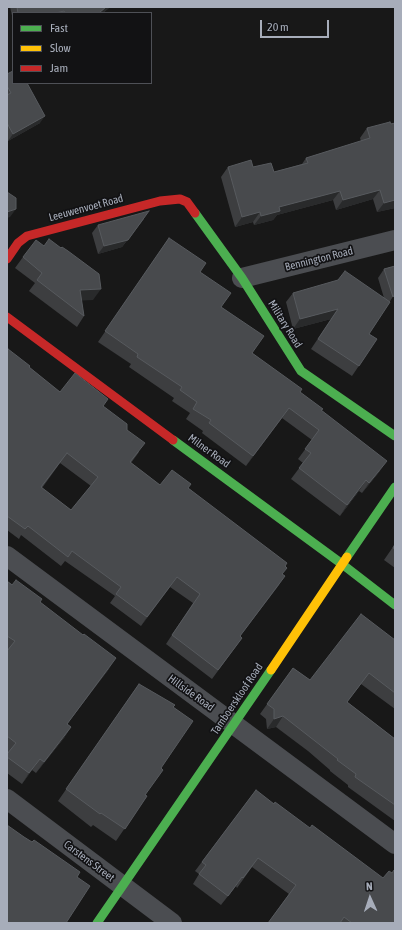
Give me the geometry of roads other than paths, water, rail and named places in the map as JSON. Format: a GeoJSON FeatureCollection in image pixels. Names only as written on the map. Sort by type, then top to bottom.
{"type":"FeatureCollection","features":[{"type":"Feature","properties":{"kind":"street","name":"Leeuwenvoet Road"},"geometry":{"type":"LineString","coordinates":[[7,259],[18,243],[27,236],[160,201],[180,199]]}},
{"type":"Feature","properties":{"kind":"street","name":"Military Road"},"geometry":{"type":"LineString","coordinates":[[180,199],[187,202],[242,278],[301,371],[395,436]]}},
{"type":"Feature","properties":{"kind":"street","name":"Bennington Road"},"geometry":{"type":"LineString","coordinates":[[242,278],[395,240]]}},
{"type":"Feature","properties":{"kind":"street","name":"Milner Road"},"geometry":{"type":"LineString","coordinates":[[7,318],[342,564],[395,605]]}},
{"type":"Feature","properties":{"kind":"street","name":"Tamboerskloof Road"},"geometry":{"type":"LineString","coordinates":[[97,923],[234,725],[395,487]]}},
{"type":"Feature","properties":{"kind":"street","name":"Hillside Road"},"geometry":{"type":"LineString","coordinates":[[7,556],[395,844]]}},
{"type":"Feature","properties":{"kind":"street","name":"Carstens Street"},"geometry":{"type":"LineString","coordinates":[[7,799],[172,923]]}}]}
